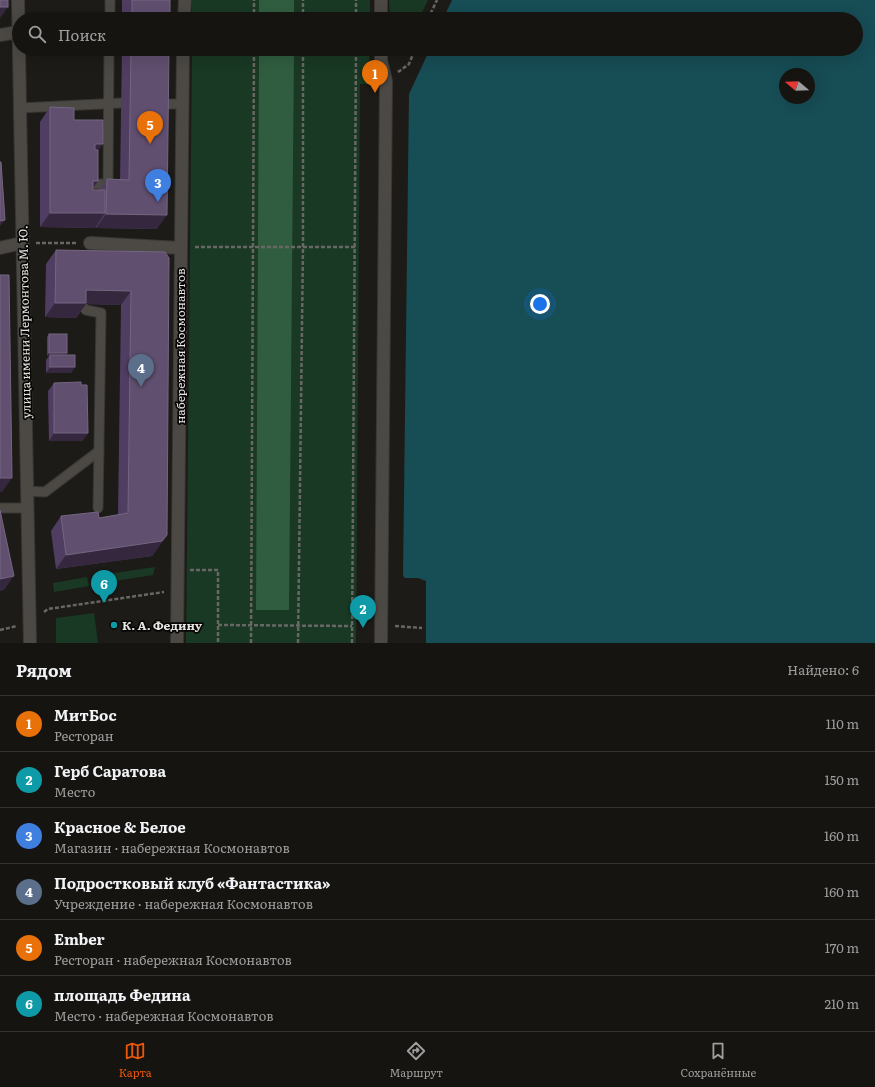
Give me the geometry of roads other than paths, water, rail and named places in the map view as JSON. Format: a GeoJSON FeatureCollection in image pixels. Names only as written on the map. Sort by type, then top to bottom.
{"type":"FeatureCollection","features":[{"type":"Feature","properties":{"kind":"street","name":"улица имени Лермонтова М. Ю."},"geometry":{"type":"LineString","coordinates":[[18,0],[18,12]]}},
{"type":"Feature","properties":{"kind":"street"},"geometry":{"type":"LineString","coordinates":[[184,12],[185,0]]}},
{"type":"Feature","properties":{"kind":"street"},"geometry":{"type":"LineString","coordinates":[[381,0],[381,12]]}},
{"type":"Feature","properties":{"kind":"street"},"geometry":{"type":"LineString","coordinates":[[0,35],[12,33]]}},
{"type":"Feature","properties":{"kind":"street","name":"улица имени Лермонтова М. Ю."},"geometry":{"type":"LineString","coordinates":[[19,56],[30,643]]}},
{"type":"Feature","properties":{"kind":"street","name":"набережная Космонавтов"},"geometry":{"type":"LineString","coordinates":[[177,643],[183,56]]}},
{"type":"Feature","properties":{"kind":"street"},"geometry":{"type":"LineString","coordinates":[[381,56],[386,81],[381,643]]}},
{"type":"Feature","properties":{"kind":"street"},"geometry":{"type":"LineString","coordinates":[[0,248],[22,243]]}},
{"type":"Feature","properties":{"kind":"street"},"geometry":{"type":"LineString","coordinates":[[86,248],[181,248]]}},
{"type":"Feature","properties":{"kind":"lane"},"geometry":{"type":"LineString","coordinates":[[110,0],[110,12]]}},
{"type":"Feature","properties":{"kind":"lane"},"geometry":{"type":"LineString","coordinates":[[96,184],[108,184],[109,56]]}},
{"type":"Feature","properties":{"kind":"lane"},"geometry":{"type":"LineString","coordinates":[[20,108],[121,103]]}},
{"type":"Feature","properties":{"kind":"lane"},"geometry":{"type":"LineString","coordinates":[[159,104],[182,104]]}},
{"type":"Feature","properties":{"kind":"lane"},"geometry":{"type":"LineString","coordinates":[[81,304],[86,310],[101,313],[98,508]]}},
{"type":"Feature","properties":{"kind":"lane"},"geometry":{"type":"LineString","coordinates":[[27,491],[45,492],[99,451]]}},
{"type":"Feature","properties":{"kind":"lane"},"geometry":{"type":"LineString","coordinates":[[0,508],[27,508]]}},
{"type":"Feature","properties":{"kind":"water"},"geometry":{"type":"Polygon","coordinates":[[[452,0],[875,0],[875,643],[426,643],[426,581],[418,578],[405,578],[403,576],[409,94],[427,56],[863,56],[863,12],[446,12],[452,0]]]}},
{"type":"Feature","properties":{"kind":"place","name":"МитБос"},"geometry":{"type":"Point","coordinates":[375,93]}},
{"type":"Feature","properties":{"kind":"place","name":"Ember"},"geometry":{"type":"Point","coordinates":[150,144]}},
{"type":"Feature","properties":{"kind":"place","name":"Красное & Белое"},"geometry":{"type":"Point","coordinates":[158,202]}},
{"type":"Feature","properties":{"kind":"place","name":"Подростковый клуб «Фантастика»"},"geometry":{"type":"Point","coordinates":[141,387]}},
{"type":"Feature","properties":{"kind":"place","name":"площадь Федина"},"geometry":{"type":"Point","coordinates":[104,603]}},
{"type":"Feature","properties":{"kind":"place","name":"К. А. Федину"},"geometry":{"type":"Point","coordinates":[114,625]}},
{"type":"Feature","properties":{"kind":"place","name":"Герб Саратова"},"geometry":{"type":"Point","coordinates":[363,628]}}]}
